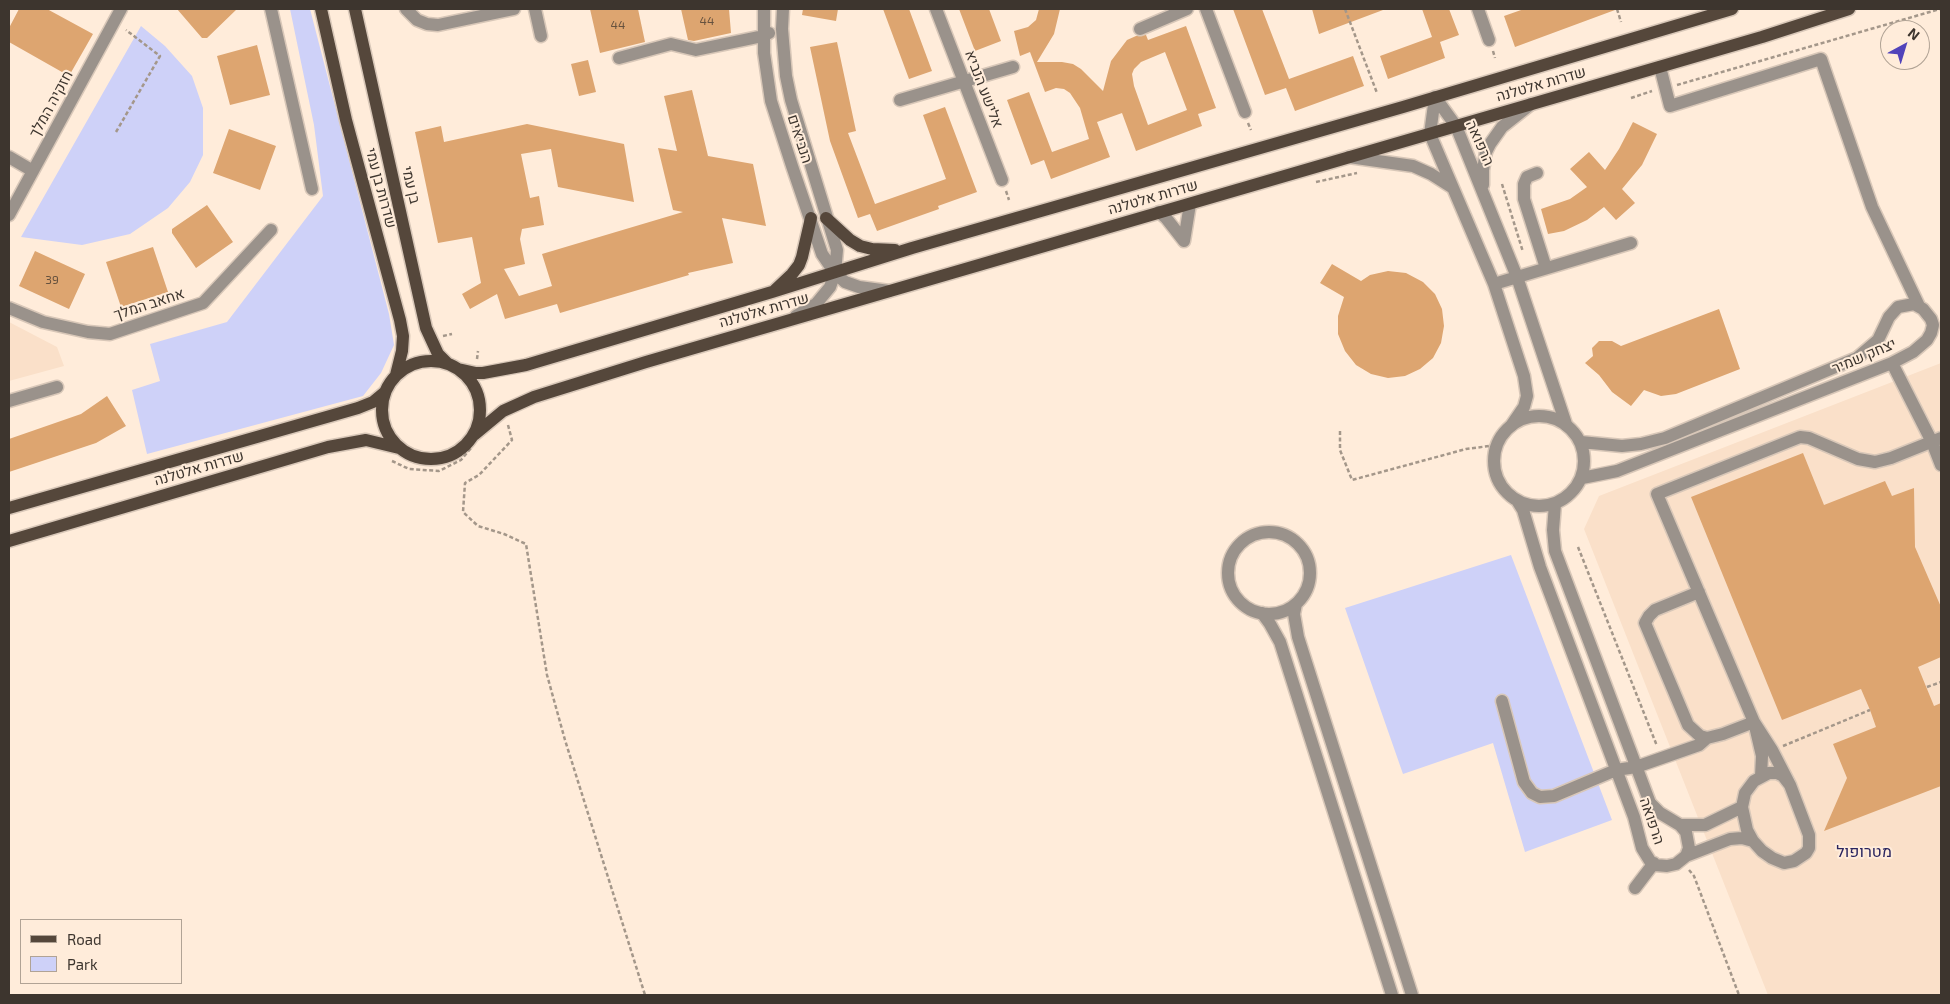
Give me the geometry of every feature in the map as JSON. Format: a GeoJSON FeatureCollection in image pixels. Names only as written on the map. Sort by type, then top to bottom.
{"type":"FeatureCollection","features":[{"type":"Feature","properties":{"kind":"main road","name":"שדרות בן עמי"},"geometry":{"type":"LineString","coordinates":[[321,9],[346,120],[400,320],[403,336],[402,351],[396,375]]}},
{"type":"Feature","properties":{"kind":"main road","name":"בן עמי"},"geometry":{"type":"LineString","coordinates":[[355,9],[426,328],[438,354],[453,366]]}},
{"type":"Feature","properties":{"kind":"main road","name":"שדרות אלטלנה"},"geometry":{"type":"LineString","coordinates":[[453,366],[476,373],[526,365],[912,248],[1732,9]]}},
{"type":"Feature","properties":{"kind":"main road","name":"שדרות אלטלנה"},"geometry":{"type":"LineString","coordinates":[[474,435],[503,411],[543,394],[646,362],[1660,67],[1849,9]]}},
{"type":"Feature","properties":{"kind":"main road"},"geometry":{"type":"LineString","coordinates":[[772,292],[792,274],[798,265],[802,257],[810,218]]}},
{"type":"Feature","properties":{"kind":"main road"},"geometry":{"type":"LineString","coordinates":[[826,218],[850,240],[860,246],[889,250],[912,248]]}},
{"type":"Feature","properties":{"kind":"main road"},"geometry":{"type":"LineString","coordinates":[[429,360],[453,366],[471,382],[479,399],[480,417],[474,435],[461,449],[444,458],[426,459],[399,448],[383,422],[382,412],[385,392],[396,375],[411,364],[429,360]]}},
{"type":"Feature","properties":{"kind":"main road","name":"שדרות אלטלנה"},"geometry":{"type":"LineString","coordinates":[[9,508],[358,408],[373,402],[385,392]]}},
{"type":"Feature","properties":{"kind":"main road","name":"שדרות אלטלנה"},"geometry":{"type":"LineString","coordinates":[[9,541],[328,447],[366,440],[399,448]]}},
{"type":"Feature","properties":{"kind":"street","name":"חזקיה המלך"},"geometry":{"type":"LineString","coordinates":[[10,208],[33,171],[121,9]]}},
{"type":"Feature","properties":{"kind":"street"},"geometry":{"type":"LineString","coordinates":[[271,9],[312,189]]}},
{"type":"Feature","properties":{"kind":"street"},"geometry":{"type":"LineString","coordinates":[[406,9],[417,20],[427,24],[438,25],[514,9]]}},
{"type":"Feature","properties":{"kind":"street"},"geometry":{"type":"LineString","coordinates":[[535,9],[541,36]]}},
{"type":"Feature","properties":{"kind":"street","name":"הנביאים"},"geometry":{"type":"LineString","coordinates":[[764,9],[764,53],[771,101],[822,254],[834,273],[852,286],[889,291]]}},
{"type":"Feature","properties":{"kind":"street","name":"אלישע הנביא"},"geometry":{"type":"LineString","coordinates":[[936,9],[1002,180]]}},
{"type":"Feature","properties":{"kind":"street"},"geometry":{"type":"LineString","coordinates":[[1140,29],[1187,9]]}},
{"type":"Feature","properties":{"kind":"street"},"geometry":{"type":"LineString","coordinates":[[1206,9],[1244,112]]}},
{"type":"Feature","properties":{"kind":"street"},"geometry":{"type":"LineString","coordinates":[[1478,9],[1489,40]]}},
{"type":"Feature","properties":{"kind":"street"},"geometry":{"type":"LineString","coordinates":[[619,58],[671,44],[696,50],[763,36],[776,28],[783,15]]}},
{"type":"Feature","properties":{"kind":"street","name":"הנביאים"},"geometry":{"type":"LineString","coordinates":[[783,15],[786,76],[791,100],[837,250],[830,287],[816,304],[791,319]]}},
{"type":"Feature","properties":{"kind":"street"},"geometry":{"type":"LineString","coordinates":[[1660,67],[1670,106],[1821,59],[1872,207],[1919,306]]}},
{"type":"Feature","properties":{"kind":"street"},"geometry":{"type":"LineString","coordinates":[[900,100],[1013,67]]}},
{"type":"Feature","properties":{"kind":"street"},"geometry":{"type":"LineString","coordinates":[[1435,97],[1430,134],[1494,284],[1524,376],[1527,396],[1524,407],[1497,445],[1494,464],[1498,481],[1510,496],[1518,502],[1530,506],[1543,507],[1567,498],[1576,489],[1582,478],[1585,466],[1581,442],[1574,432],[1566,424],[1552,418],[1538,416],[1524,419],[1511,426]]}},
{"type":"Feature","properties":{"kind":"street","name":"הרפואה"},"geometry":{"type":"LineString","coordinates":[[1435,97],[1456,126],[1483,192],[1517,277],[1566,424]]}},
{"type":"Feature","properties":{"kind":"street"},"geometry":{"type":"LineString","coordinates":[[1483,192],[1483,170],[1486,152],[1490,144],[1502,127],[1531,104]]}},
{"type":"Feature","properties":{"kind":"street"},"geometry":{"type":"LineString","coordinates":[[9,157],[33,171]]}},
{"type":"Feature","properties":{"kind":"street"},"geometry":{"type":"LineString","coordinates":[[1349,157],[1413,166],[1431,174],[1453,188]]}},
{"type":"Feature","properties":{"kind":"street"},"geometry":{"type":"LineString","coordinates":[[1536,173],[1528,177],[1524,184],[1524,199],[1546,268]]}},
{"type":"Feature","properties":{"kind":"street"},"geometry":{"type":"LineString","coordinates":[[1159,212],[1184,241],[1190,204]]}},
{"type":"Feature","properties":{"kind":"street","name":"אחאב המלך"},"geometry":{"type":"LineString","coordinates":[[9,308],[42,322],[88,332],[110,334],[203,303],[271,230]]}},
{"type":"Feature","properties":{"kind":"street"},"geometry":{"type":"LineString","coordinates":[[1494,284],[1631,243]]}},
{"type":"Feature","properties":{"kind":"street","name":"יצחק שמיר"},"geometry":{"type":"LineString","coordinates":[[1581,442],[1622,446],[1641,444],[1665,438],[1857,358],[1869,350],[1878,340],[1889,317],[1898,307],[1909,304],[1919,306],[1931,319],[1931,333],[1920,347],[1892,363],[1625,468],[1582,478]]}},
{"type":"Feature","properties":{"kind":"street"},"geometry":{"type":"LineString","coordinates":[[1892,363],[1937,440],[1941,465]]}},
{"type":"Feature","properties":{"kind":"street"},"geometry":{"type":"LineString","coordinates":[[9,402],[57,387]]}},
{"type":"Feature","properties":{"kind":"street"},"geometry":{"type":"LineString","coordinates":[[1760,776],[1762,756],[1754,722],[1657,494],[1800,438],[1809,438],[1858,459],[1874,462],[1891,458],[1937,440]]}},
{"type":"Feature","properties":{"kind":"street","name":"הרפואה"},"geometry":{"type":"LineString","coordinates":[[1518,502],[1523,510],[1540,568],[1634,817],[1642,848],[1654,863],[1668,866],[1684,858],[1689,848],[1686,832],[1680,825],[1660,813],[1650,803],[1556,550],[1553,530],[1555,504]]}},
{"type":"Feature","properties":{"kind":"street"},"geometry":{"type":"LineString","coordinates":[[1296,604],[1280,612],[1262,613],[1246,607],[1234,595],[1230,587],[1229,562],[1234,550],[1249,536],[1258,532],[1268,531],[1283,534],[1297,542],[1304,550],[1309,565],[1309,581],[1307,589],[1296,604],[1294,614],[1298,637],[1412,995]]}},
{"type":"Feature","properties":{"kind":"street"},"geometry":{"type":"LineString","coordinates":[[1699,592],[1655,610],[1645,623],[1688,725],[1700,736],[1708,738]]}},
{"type":"Feature","properties":{"kind":"street"},"geometry":{"type":"LineString","coordinates":[[1262,613],[1280,642],[1392,995]]}},
{"type":"Feature","properties":{"kind":"street"},"geometry":{"type":"LineString","coordinates":[[1502,701],[1522,776],[1532,793],[1540,797],[1554,796],[1616,770],[1636,767],[1662,758],[1699,745],[1708,738],[1754,722]]}},
{"type":"Feature","properties":{"kind":"street"},"geometry":{"type":"LineString","coordinates":[[1754,722],[1772,750],[1790,785],[1809,834],[1809,848],[1806,853],[1794,861],[1784,863],[1762,851],[1753,840],[1747,830],[1742,808],[1748,788],[1760,776],[1777,773],[1783,776],[1790,785]]}},
{"type":"Feature","properties":{"kind":"street"},"geometry":{"type":"LineString","coordinates":[[1680,825],[1705,825],[1742,808]]}},
{"type":"Feature","properties":{"kind":"street"},"geometry":{"type":"LineString","coordinates":[[1684,858],[1730,839],[1742,838],[1753,840]]}},
{"type":"Feature","properties":{"kind":"street"},"geometry":{"type":"LineString","coordinates":[[1636,888],[1654,863]]}},
{"type":"Feature","properties":{"kind":"path"},"geometry":{"type":"LineString","coordinates":[[1344,9],[1377,93]]}},
{"type":"Feature","properties":{"kind":"path"},"geometry":{"type":"LineString","coordinates":[[1617,9],[1621,22]]}},
{"type":"Feature","properties":{"kind":"path"},"geometry":{"type":"LineString","coordinates":[[1631,98],[1940,9]]}},
{"type":"Feature","properties":{"kind":"path"},"geometry":{"type":"LineString","coordinates":[[115,21],[160,56],[116,132]]}},
{"type":"Feature","properties":{"kind":"path"},"geometry":{"type":"LineString","coordinates":[[1502,184],[1524,257]]}},
{"type":"Feature","properties":{"kind":"path"},"geometry":{"type":"LineString","coordinates":[[477,365],[478,351]]}},
{"type":"Feature","properties":{"kind":"path"},"geometry":{"type":"LineString","coordinates":[[503,411],[512,440],[478,475],[465,483],[463,512],[478,526],[504,534],[526,544],[547,675],[565,740],[644,995]]}},
{"type":"Feature","properties":{"kind":"path"},"geometry":{"type":"LineString","coordinates":[[1340,432],[1340,450],[1352,480],[1466,449],[1497,445]]}},
{"type":"Feature","properties":{"kind":"path"},"geometry":{"type":"LineString","coordinates":[[1578,547],[1662,758]]}},
{"type":"Feature","properties":{"kind":"path"},"geometry":{"type":"LineString","coordinates":[[1926,688],[1941,682]]}},
{"type":"Feature","properties":{"kind":"path"},"geometry":{"type":"LineString","coordinates":[[1772,750],[1870,710]]}},
{"type":"Feature","properties":{"kind":"path"},"geometry":{"type":"LineString","coordinates":[[1684,858],[1694,876],[1740,995]]}},
{"type":"Feature","properties":{"kind":"shaded area"},"geometry":{"type":"Polygon","coordinates":[[[9,322],[57,347],[64,366],[9,381],[9,322]]]}},
{"type":"Feature","properties":{"kind":"shaded area"},"geometry":{"type":"Polygon","coordinates":[[[1941,363],[1941,995],[1768,995],[1584,529],[1599,496],[1941,363]]]}},
{"type":"Feature","properties":{"kind":"green space"},"geometry":{"type":"Polygon","coordinates":[[[290,9],[310,9],[389,314],[394,345],[381,373],[363,396],[147,454],[132,390],[160,381],[150,344],[227,322],[323,196],[314,125],[290,9]]]}},
{"type":"Feature","properties":{"kind":"green space"},"geometry":{"type":"Polygon","coordinates":[[[141,26],[165,46],[192,76],[203,108],[203,155],[190,182],[168,208],[130,234],[82,245],[21,237],[141,26]]]}},
{"type":"Feature","properties":{"kind":"green space"},"geometry":{"type":"Polygon","coordinates":[[[1511,555],[1612,820],[1525,852],[1493,743],[1403,774],[1345,608],[1511,555]]]}},
{"type":"Feature","properties":{"kind":"building"},"geometry":{"type":"Polygon","coordinates":[[[19,9],[47,9],[93,34],[69,76],[9,42],[9,28],[19,9]]]}},
{"type":"Feature","properties":{"kind":"building"},"geometry":{"type":"Polygon","coordinates":[[[177,9],[237,9],[207,38],[202,38],[177,9]]]}},
{"type":"Feature","properties":{"kind":"building"},"geometry":{"type":"Polygon","coordinates":[[[590,9],[638,9],[645,42],[600,53],[590,9]]]}},
{"type":"Feature","properties":{"kind":"building"},"geometry":{"type":"Polygon","coordinates":[[[681,9],[729,9],[731,33],[694,41],[688,40],[681,9]]]}},
{"type":"Feature","properties":{"kind":"building"},"geometry":{"type":"Polygon","coordinates":[[[803,9],[838,9],[836,21],[802,15],[803,9]]]}},
{"type":"Feature","properties":{"kind":"building"},"geometry":{"type":"Polygon","coordinates":[[[883,9],[909,9],[932,71],[909,79],[883,9]]]}},
{"type":"Feature","properties":{"kind":"building"},"geometry":{"type":"Polygon","coordinates":[[[959,9],[989,9],[1001,41],[975,51],[959,9]]]}},
{"type":"Feature","properties":{"kind":"building"},"geometry":{"type":"Polygon","coordinates":[[[1039,9],[1060,9],[1054,34],[1037,62],[1073,64],[1081,69],[1103,91],[1111,61],[1127,40],[1136,36],[1146,35],[1148,40],[1186,26],[1216,108],[1198,114],[1202,126],[1136,151],[1122,113],[1097,122],[1110,157],[1051,179],[1044,160],[1031,165],[1007,100],[1029,92],[1052,152],[1089,139],[1080,108],[1070,93],[1064,89],[1056,88],[1045,92],[1030,52],[1020,56],[1014,31],[1028,27],[1036,20],[1039,9]],[[1165,52],[1141,62],[1134,69],[1132,74],[1134,86],[1148,125],[1187,110],[1165,52]]]}},
{"type":"Feature","properties":{"kind":"building"},"geometry":{"type":"Polygon","coordinates":[[[1233,9],[1262,9],[1289,79],[1353,56],[1364,86],[1295,111],[1286,88],[1265,95],[1233,9]]]}},
{"type":"Feature","properties":{"kind":"building"},"geometry":{"type":"Polygon","coordinates":[[[1312,9],[1382,9],[1383,10],[1319,34],[1312,9]]]}},
{"type":"Feature","properties":{"kind":"building"},"geometry":{"type":"Polygon","coordinates":[[[1422,9],[1449,9],[1459,35],[1440,42],[1445,58],[1388,79],[1380,56],[1432,37],[1422,9]]]}},
{"type":"Feature","properties":{"kind":"building"},"geometry":{"type":"Polygon","coordinates":[[[1524,9],[1615,10],[1515,47],[1504,16],[1524,9]]]}},
{"type":"Feature","properties":{"kind":"building"},"geometry":{"type":"Polygon","coordinates":[[[837,42],[856,131],[848,133],[875,204],[946,179],[923,115],[945,107],[977,192],[938,206],[939,209],[877,231],[870,214],[858,218],[830,141],[810,47],[837,42]]]}},
{"type":"Feature","properties":{"kind":"building"},"geometry":{"type":"Polygon","coordinates":[[[257,45],[270,95],[230,105],[217,56],[257,45]]]}},
{"type":"Feature","properties":{"kind":"building"},"geometry":{"type":"Polygon","coordinates":[[[588,60],[596,92],[579,96],[571,64],[588,60]]]}},
{"type":"Feature","properties":{"kind":"building"},"geometry":{"type":"Polygon","coordinates":[[[692,90],[708,156],[753,164],[766,226],[722,218],[733,263],[688,273],[689,275],[560,313],[557,304],[505,319],[497,294],[470,309],[462,294],[481,283],[472,237],[438,243],[415,132],[441,126],[444,142],[527,124],[624,144],[634,202],[558,187],[551,149],[521,154],[530,198],[539,196],[544,225],[522,229],[520,239],[525,264],[504,269],[519,296],[552,286],[542,254],[683,212],[673,210],[658,148],[677,151],[664,96],[692,90]]]}},
{"type":"Feature","properties":{"kind":"building"},"geometry":{"type":"Polygon","coordinates":[[[1633,122],[1657,134],[1642,165],[1622,189],[1635,203],[1616,220],[1604,207],[1587,220],[1564,231],[1548,234],[1541,209],[1570,199],[1587,187],[1570,169],[1589,152],[1605,170],[1619,149],[1633,122]]]}},
{"type":"Feature","properties":{"kind":"building"},"geometry":{"type":"Polygon","coordinates":[[[229,129],[276,146],[260,190],[213,173],[229,129]]]}},
{"type":"Feature","properties":{"kind":"building"},"geometry":{"type":"Polygon","coordinates":[[[207,205],[233,242],[196,268],[172,233],[172,229],[207,205]]]}},
{"type":"Feature","properties":{"kind":"building"},"geometry":{"type":"Polygon","coordinates":[[[153,247],[168,292],[121,307],[106,262],[153,247]]]}},
{"type":"Feature","properties":{"kind":"building"},"geometry":{"type":"Polygon","coordinates":[[[35,251],[85,274],[69,309],[19,286],[35,251]]]}},
{"type":"Feature","properties":{"kind":"building"},"geometry":{"type":"Polygon","coordinates":[[[1332,264],[1361,281],[1370,275],[1388,271],[1406,273],[1423,282],[1435,294],[1442,309],[1444,326],[1441,343],[1433,358],[1420,369],[1405,376],[1388,378],[1371,374],[1356,365],[1345,351],[1338,334],[1338,316],[1344,297],[1320,283],[1332,264]]]}},
{"type":"Feature","properties":{"kind":"building"},"geometry":{"type":"Polygon","coordinates":[[[1719,309],[1740,369],[1676,394],[1661,396],[1644,390],[1631,406],[1612,392],[1599,375],[1585,363],[1593,356],[1592,348],[1599,341],[1612,341],[1621,346],[1719,309]]]}},
{"type":"Feature","properties":{"kind":"building"},"geometry":{"type":"Polygon","coordinates":[[[107,396],[126,426],[96,443],[9,472],[9,439],[81,414],[107,396]]]}},
{"type":"Feature","properties":{"kind":"building"},"geometry":{"type":"Polygon","coordinates":[[[1803,453],[1824,505],[1885,481],[1892,496],[1914,488],[1915,547],[1941,607],[1941,657],[1918,667],[1934,706],[1941,703],[1941,786],[1824,831],[1847,778],[1833,744],[1876,727],[1870,710],[1861,689],[1782,720],[1691,497],[1803,453]]]}},
{"type":"Feature","properties":{"kind":"district","name":"מטרופול"},"geometry":{"type":"Point","coordinates":[1864,852]}}]}
